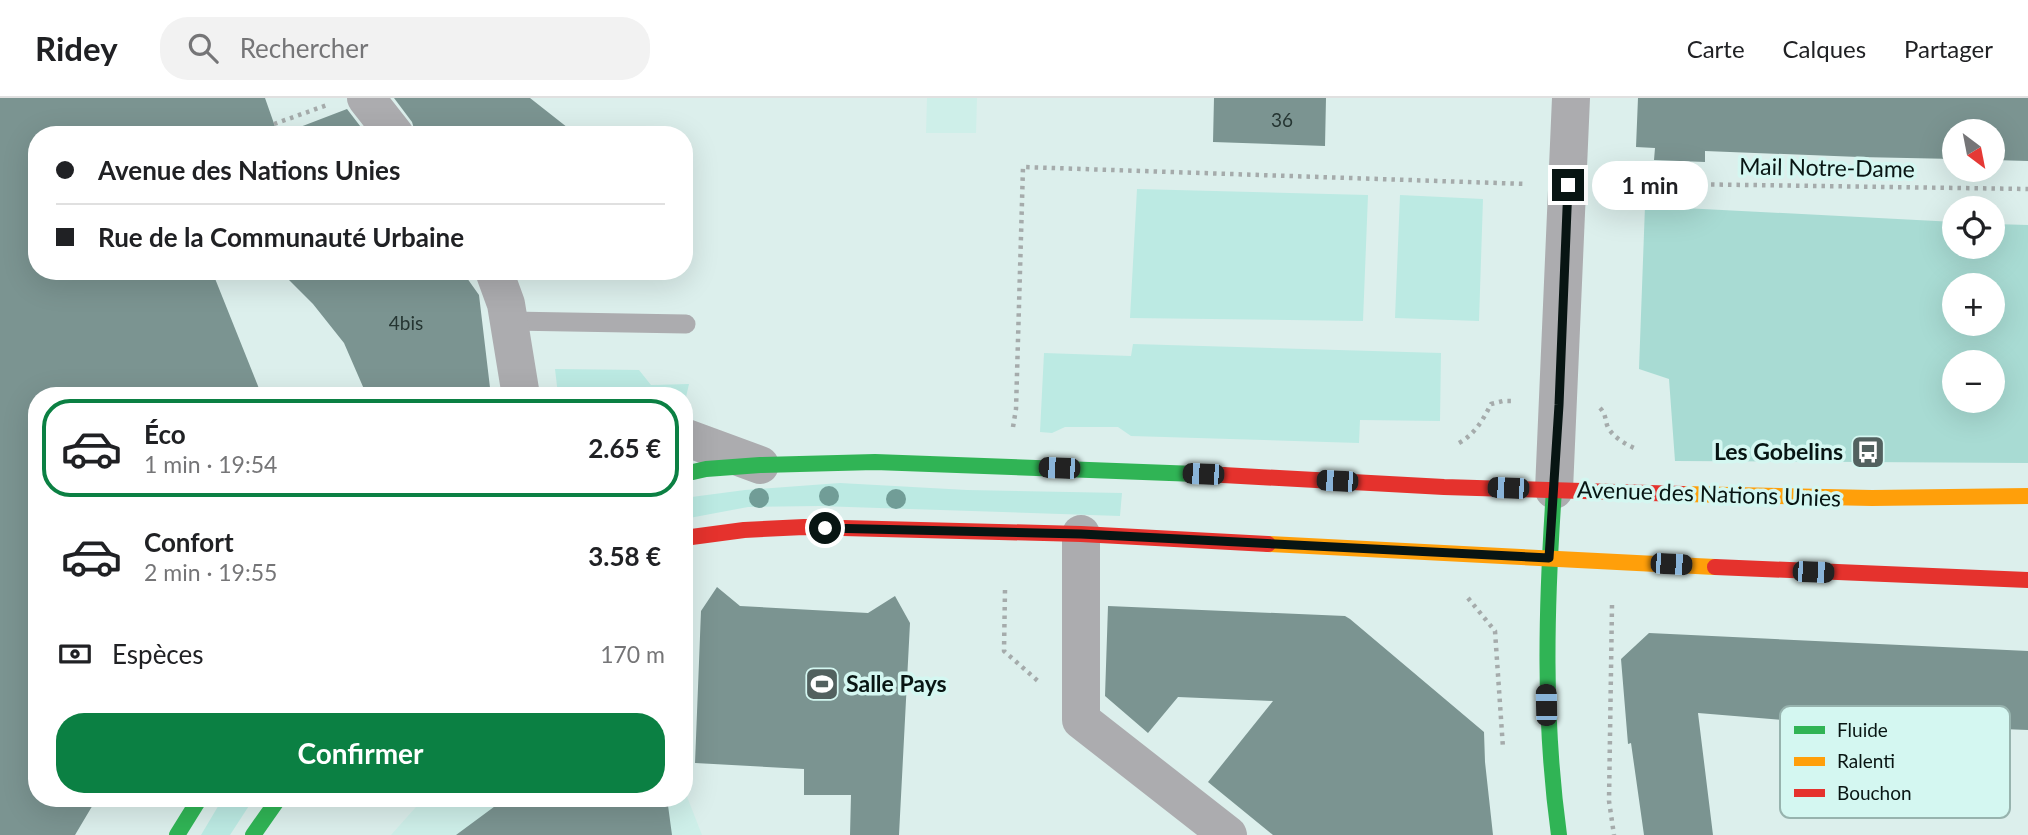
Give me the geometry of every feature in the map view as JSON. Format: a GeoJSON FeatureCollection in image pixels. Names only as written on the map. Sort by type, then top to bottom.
{"type":"FeatureCollection","features":[{"type":"Feature","properties":{"kind":"main road","name":"Avenue des Nations Unies"},"geometry":{"type":"LineString","coordinates":[[693,472],[760,465],[875,462],[1203,474],[1444,487],[1744,496],[2028,496]]}},
{"type":"Feature","properties":{"kind":"main road"},"geometry":{"type":"LineString","coordinates":[[1554,489],[1546,620],[1546,729],[1559,835]]}},
{"type":"Feature","properties":{"kind":"main road"},"geometry":{"type":"LineString","coordinates":[[693,537],[744,530],[804,527],[1081,534],[1813,572],[2028,580]]}},
{"type":"Feature","properties":{"kind":"main road"},"geometry":{"type":"LineString","coordinates":[[177,835],[194,807]]}},
{"type":"Feature","properties":{"kind":"main road"},"geometry":{"type":"LineString","coordinates":[[253,835],[273,807]]}},
{"type":"Feature","properties":{"kind":"street"},"geometry":{"type":"LineString","coordinates":[[1554,489],[1571,98]]}},
{"type":"Feature","properties":{"kind":"street"},"geometry":{"type":"LineString","coordinates":[[351,100],[384,126]]}},
{"type":"Feature","properties":{"kind":"street"},"geometry":{"type":"LineString","coordinates":[[497,280],[510,321],[520,387]]}},
{"type":"Feature","properties":{"kind":"street","name":"Avenue des Nations Unies"},"geometry":{"type":"LineString","coordinates":[[693,440],[760,465]]}},
{"type":"Feature","properties":{"kind":"street"},"geometry":{"type":"LineString","coordinates":[[1081,534],[1081,720],[1228,835]]}},
{"type":"Feature","properties":{"kind":"lane"},"geometry":{"type":"LineString","coordinates":[[510,321],[686,324]]}},
{"type":"Feature","properties":{"kind":"path"},"geometry":{"type":"LineString","coordinates":[[274,124],[351,100]]}},
{"type":"Feature","properties":{"kind":"path"},"geometry":{"type":"LineString","coordinates":[[1012,429],[1016,409],[1023,167],[1568,185]]}},
{"type":"Feature","properties":{"kind":"path","name":"Mail Notre-Dame"},"geometry":{"type":"LineString","coordinates":[[1625,181],[2028,188]]}},
{"type":"Feature","properties":{"kind":"path"},"geometry":{"type":"LineString","coordinates":[[1456,445],[1474,432],[1491,404],[1521,401]]}},
{"type":"Feature","properties":{"kind":"path"},"geometry":{"type":"LineString","coordinates":[[1602,408],[1608,428],[1621,442],[1643,452]]}},
{"type":"Feature","properties":{"kind":"path"},"geometry":{"type":"LineString","coordinates":[[1005,590],[1004,652],[1081,720]]}},
{"type":"Feature","properties":{"kind":"path"},"geometry":{"type":"LineString","coordinates":[[1468,598],[1495,631],[1503,753]]}},
{"type":"Feature","properties":{"kind":"path"},"geometry":{"type":"LineString","coordinates":[[1612,605],[1609,800],[1614,835]]}},
{"type":"Feature","properties":{"kind":"shaded area"},"geometry":{"type":"Polygon","coordinates":[[[927,98],[977,98],[976,133],[926,133],[927,98]]]}},
{"type":"Feature","properties":{"kind":"shaded area"},"geometry":{"type":"Polygon","coordinates":[[[1137,189],[1368,195],[1363,321],[1130,318],[1137,189]]]}},
{"type":"Feature","properties":{"kind":"shaded area"},"geometry":{"type":"Polygon","coordinates":[[[1400,195],[1483,199],[1479,321],[1395,318],[1400,195]]]}},
{"type":"Feature","properties":{"kind":"shaded area"},"geometry":{"type":"Polygon","coordinates":[[[1645,206],[1942,221],[1942,259],[2005,259],[2005,224],[2028,225],[2028,463],[1675,461],[1669,379],[1639,369],[1645,206]]]}},
{"type":"Feature","properties":{"kind":"shaded area"},"geometry":{"type":"Polygon","coordinates":[[[1133,344],[1441,353],[1440,421],[1360,420],[1359,443],[1131,436],[1118,427],[1065,427],[1052,433],[1040,432],[1044,353],[1131,356],[1133,344]]]}},
{"type":"Feature","properties":{"kind":"shaded area"},"geometry":{"type":"Polygon","coordinates":[[[555,369],[639,370],[651,385],[689,384],[688,387],[557,387],[555,369]]]}},
{"type":"Feature","properties":{"kind":"shaded area"},"geometry":{"type":"Polygon","coordinates":[[[840,483],[967,490],[1122,493],[1120,516],[819,506],[748,507],[693,517],[693,497],[840,483]]]}},
{"type":"Feature","properties":{"kind":"shaded area"},"geometry":{"type":"Polygon","coordinates":[[[218,807],[248,807],[230,835],[201,835],[218,807]]]}},
{"type":"Feature","properties":{"kind":"shaded area"},"geometry":{"type":"Polygon","coordinates":[[[416,807],[691,807],[702,835],[391,835],[416,807]]]}},
{"type":"Feature","properties":{"kind":"building"},"geometry":{"type":"Polygon","coordinates":[[[0,98],[265,98],[275,126],[28,126],[28,280],[216,280],[258,387],[28,387],[28,807],[92,807],[75,835],[0,835],[0,98]]]}},
{"type":"Feature","properties":{"kind":"building"},"geometry":{"type":"Polygon","coordinates":[[[394,98],[530,98],[566,126],[413,126],[394,98]]]}},
{"type":"Feature","properties":{"kind":"building"},"geometry":{"type":"Polygon","coordinates":[[[1214,98],[1326,98],[1325,146],[1213,142],[1214,98]]]}},
{"type":"Feature","properties":{"kind":"building"},"geometry":{"type":"Polygon","coordinates":[[[1638,98],[2028,98],[2028,161],[2006,160],[2006,119],[1942,119],[1942,159],[1705,151],[1705,162],[1654,160],[1655,148],[1636,147],[1638,98]]]}},
{"type":"Feature","properties":{"kind":"building"},"geometry":{"type":"Polygon","coordinates":[[[347,109],[360,126],[303,126],[347,109]]]}},
{"type":"Feature","properties":{"kind":"building"},"geometry":{"type":"Polygon","coordinates":[[[289,280],[468,280],[479,295],[490,387],[363,387],[344,343],[313,304],[289,280]]]}},
{"type":"Feature","properties":{"kind":"building"},"geometry":{"type":"Polygon","coordinates":[[[717,587],[740,606],[868,613],[895,596],[910,623],[899,835],[850,835],[851,795],[804,795],[804,769],[695,763],[701,611],[717,587]]]}},
{"type":"Feature","properties":{"kind":"building"},"geometry":{"type":"Polygon","coordinates":[[[1108,606],[1345,616],[1484,732],[1493,835],[1273,835],[1208,782],[1273,701],[1178,697],[1148,733],[1105,696],[1108,606]]]}},
{"type":"Feature","properties":{"kind":"building"},"geometry":{"type":"Polygon","coordinates":[[[1649,633],[2028,651],[2028,730],[2010,729],[2010,706],[1780,706],[1780,720],[1698,713],[1713,835],[1644,835],[1631,743],[1628,744],[1621,659],[1649,633]]]}},
{"type":"Feature","properties":{"kind":"building"},"geometry":{"type":"Polygon","coordinates":[[[494,807],[668,807],[672,835],[456,835],[494,807]]]}},
{"type":"Feature","properties":{"kind":"traffic: fast"},"geometry":{"type":"LineString","coordinates":[[693,472],[760,465],[875,462],[1223,475]]}},
{"type":"Feature","properties":{"kind":"traffic: fast"},"geometry":{"type":"LineString","coordinates":[[1554,490],[1549,577],[1548,706],[1559,835]]}},
{"type":"Feature","properties":{"kind":"traffic: fast"},"geometry":{"type":"LineString","coordinates":[[177,835],[194,807]]}},
{"type":"Feature","properties":{"kind":"traffic: fast"},"geometry":{"type":"LineString","coordinates":[[253,835],[273,807]]}},
{"type":"Feature","properties":{"kind":"traffic: slow"},"geometry":{"type":"LineString","coordinates":[[1683,494],[1872,498],[2028,496]]}},
{"type":"Feature","properties":{"kind":"traffic: slow"},"geometry":{"type":"LineString","coordinates":[[1268,544],[1715,567]]}},
{"type":"Feature","properties":{"kind":"traffic: jam"},"geometry":{"type":"LineString","coordinates":[[1223,475],[1444,487],[1683,494]]}},
{"type":"Feature","properties":{"kind":"traffic: jam"},"geometry":{"type":"LineString","coordinates":[[693,537],[744,530],[804,527],[1081,534],[1268,544]]}},
{"type":"Feature","properties":{"kind":"traffic: jam"},"geometry":{"type":"LineString","coordinates":[[1715,567],[2028,580]]}},
{"type":"Feature","properties":{"kind":"place","name":"Les Gobelins"},"geometry":{"type":"Point","coordinates":[1868,452]}},
{"type":"Feature","properties":{"kind":"place","name":"Salle Pays"},"geometry":{"type":"Point","coordinates":[822,684]}},
{"type":"Feature","properties":{"kind":"route"},"geometry":{"type":"LineString","coordinates":[[825,528],[1081,534],[1549,558],[1559,405],[1568,185]]}}]}
